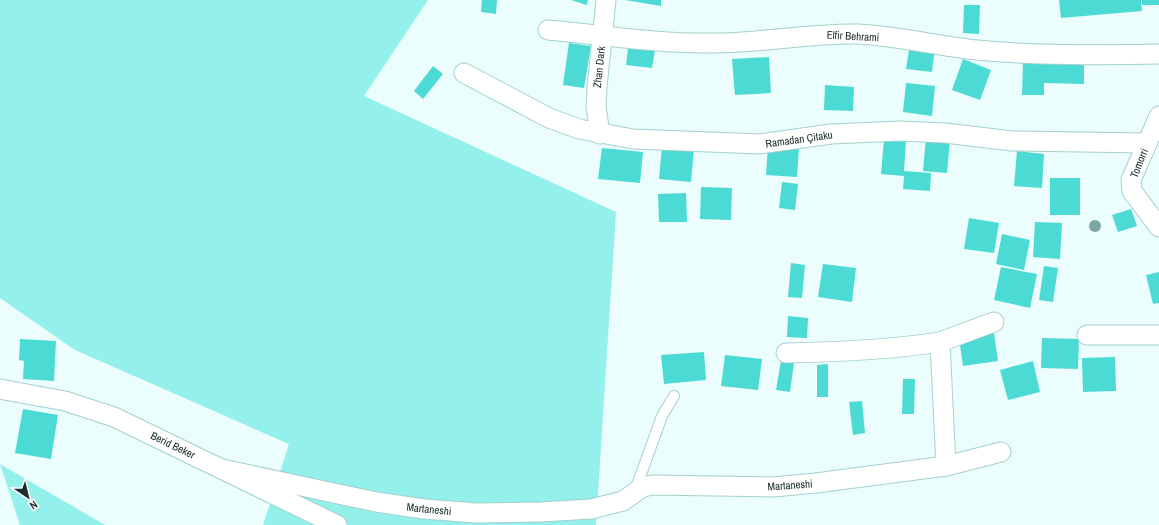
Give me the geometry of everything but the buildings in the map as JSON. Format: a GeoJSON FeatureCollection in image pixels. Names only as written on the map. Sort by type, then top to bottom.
{"type":"FeatureCollection","features":[{"type":"Feature","properties":{"kind":"street","name":"Zhan Dark"},"geometry":{"type":"LineString","coordinates":[[600,134],[596,107],[606,0]]}},
{"type":"Feature","properties":{"kind":"street","name":"Elfir Behrami"},"geometry":{"type":"LineString","coordinates":[[548,30],[662,42],[713,44],[754,43],[826,34],[860,34],[929,42],[976,50],[1065,55],[1159,54]]}},
{"type":"Feature","properties":{"kind":"street","name":"Ramadan Çitaku"},"geometry":{"type":"LineString","coordinates":[[464,73],[549,118],[580,129],[600,134],[633,139],[760,144],[831,134],[900,131],[945,133],[1012,141],[1147,143]]}},
{"type":"Feature","properties":{"kind":"street","name":"Tomorri"},"geometry":{"type":"LineString","coordinates":[[1159,116],[1131,180],[1132,191],[1159,227]]}},
{"type":"Feature","properties":{"kind":"street"},"geometry":{"type":"LineString","coordinates":[[786,353],[858,352],[901,348],[940,342],[994,322]]}},
{"type":"Feature","properties":{"kind":"street"},"geometry":{"type":"LineString","coordinates":[[1087,335],[1159,335]]}},
{"type":"Feature","properties":{"kind":"street"},"geometry":{"type":"LineString","coordinates":[[940,342],[946,466]]}},
{"type":"Feature","properties":{"kind":"street","name":"Berid Beker"},"geometry":{"type":"LineString","coordinates":[[0,389],[65,401],[114,417],[337,525]]}},
{"type":"Feature","properties":{"kind":"street","name":"Martaneshi"},"geometry":{"type":"LineString","coordinates":[[222,469],[376,502],[424,509],[476,513],[541,512],[591,509],[623,501],[635,492],[652,485],[774,487],[902,473],[946,466],[1001,452]]}},
{"type":"Feature","properties":{"kind":"lane"},"geometry":{"type":"LineString","coordinates":[[635,492],[662,416],[674,396]]}},
{"type":"Feature","properties":{"kind":"shaded area"},"geometry":{"type":"Polygon","coordinates":[[[0,0],[428,0],[364,96],[616,212],[596,525],[263,525],[289,444],[75,350],[0,298],[0,0]]]}},
{"type":"Feature","properties":{"kind":"shaded area"},"geometry":{"type":"Polygon","coordinates":[[[0,464],[105,525],[20,525],[0,464]]]}}]}
